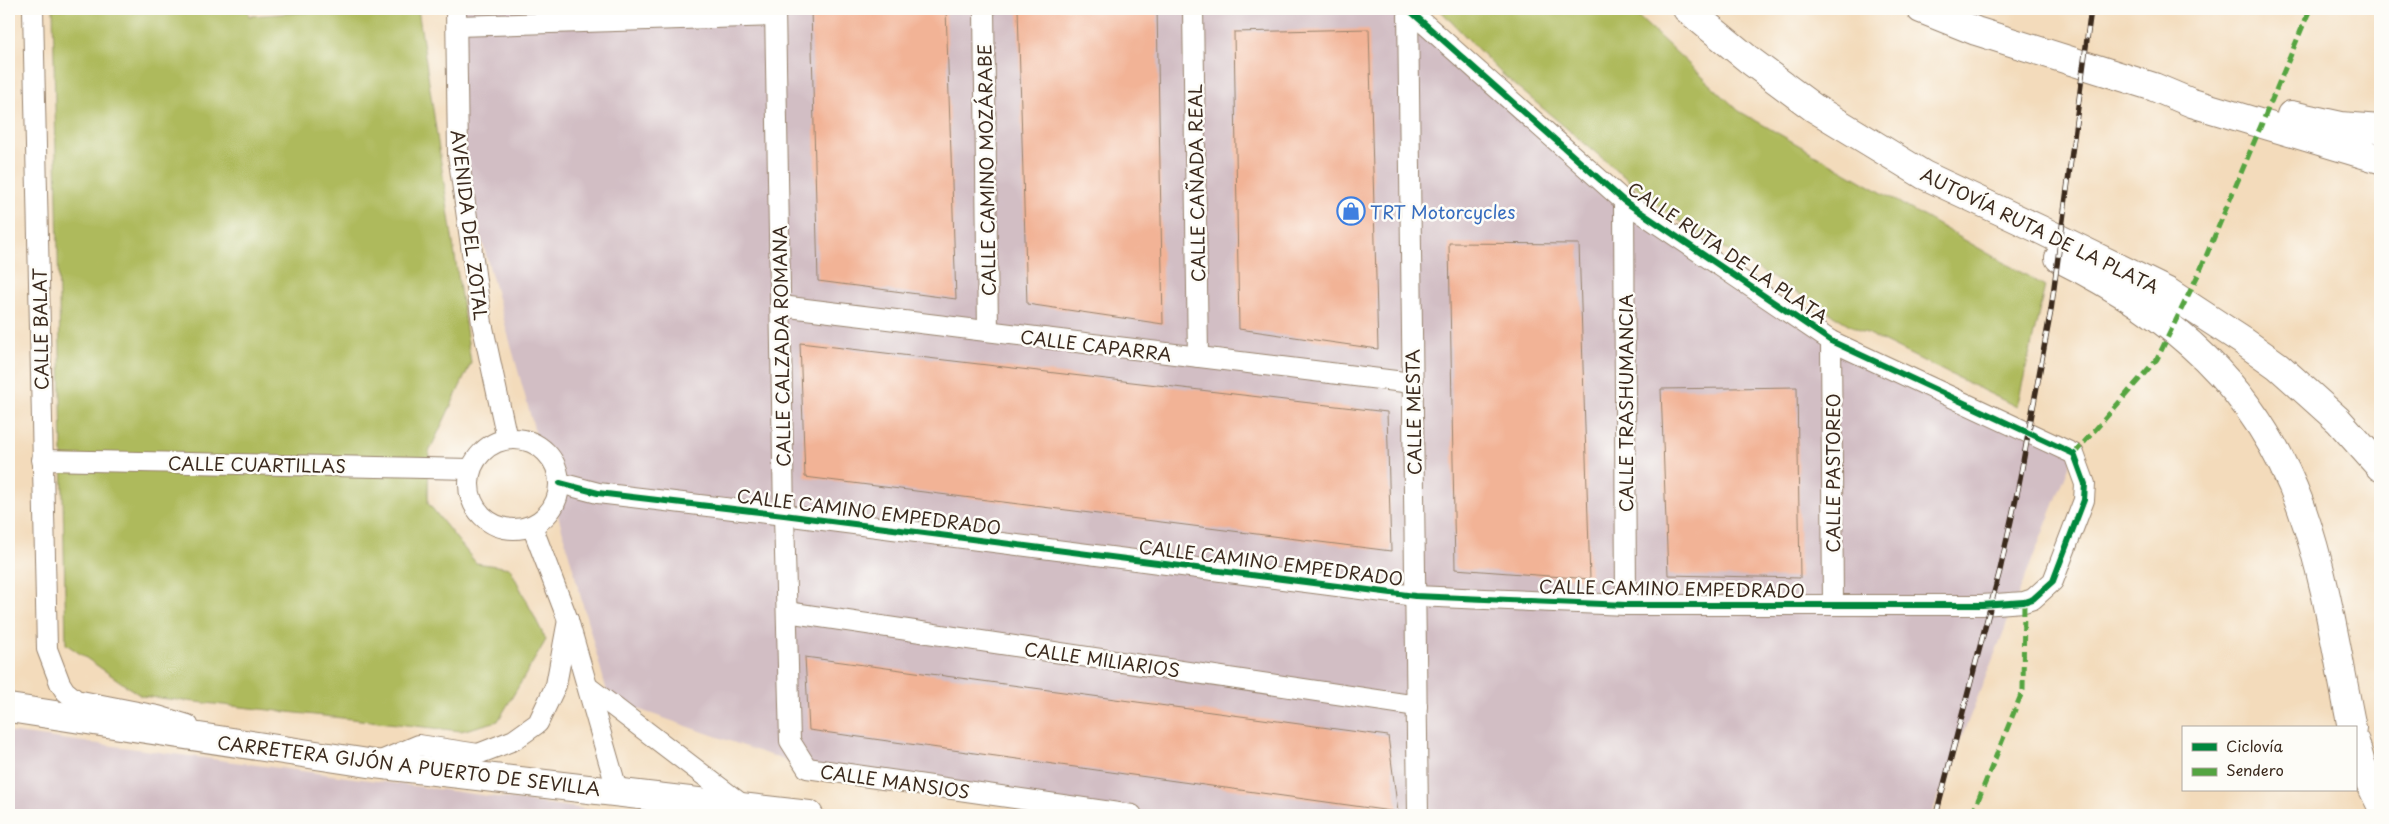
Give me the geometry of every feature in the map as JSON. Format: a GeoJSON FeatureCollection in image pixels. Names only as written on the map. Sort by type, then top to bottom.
{"type":"FeatureCollection","features":[{"type":"Feature","properties":{"kind":"highway","name":"AUTOVÍA RUTA DE LA PLATA"},"geometry":{"type":"LineString","coordinates":[[1687,9],[1748,59],[1814,108],[1924,175],[2038,238],[2168,292],[2243,341],[2278,366],[2338,420],[2380,467]]}},
{"type":"Feature","properties":{"kind":"highway"},"geometry":{"type":"LineString","coordinates":[[1921,9],[1976,31],[2154,87],[2192,102],[2305,128],[2380,159]]}},
{"type":"Feature","properties":{"kind":"highway"},"geometry":{"type":"LineString","coordinates":[[2305,128],[2341,126],[2380,129]]}},
{"type":"Feature","properties":{"kind":"highway"},"geometry":{"type":"LineString","coordinates":[[2038,238],[2078,268],[2145,306],[2184,337],[2219,372],[2242,399],[2266,434],[2283,465],[2301,508],[2318,564],[2352,726]]}},
{"type":"Feature","properties":{"kind":"highway","name":"CARRETERA GIJÓN A PUERTO DE SEVILLA"},"geometry":{"type":"LineString","coordinates":[[9,708],[375,764],[809,815]]}},
{"type":"Feature","properties":{"kind":"highway"},"geometry":{"type":"LineString","coordinates":[[2356,743],[2361,764],[2380,803]]}},
{"type":"Feature","properties":{"kind":"street","name":"CALLE BALAT"},"geometry":{"type":"LineString","coordinates":[[33,9],[47,649],[65,691],[76,700],[158,716],[251,745]]}},
{"type":"Feature","properties":{"kind":"street","name":"CALLE CAMINO MOZÁRABE"},"geometry":{"type":"LineString","coordinates":[[984,9],[988,331]]}},
{"type":"Feature","properties":{"kind":"street","name":"CALLE CAÑADA REAL"},"geometry":{"type":"LineString","coordinates":[[1193,9],[1198,357]]}},
{"type":"Feature","properties":{"kind":"street","name":"CALLE RUTA DE LA PLATA"},"geometry":{"type":"LineString","coordinates":[[1408,9],[1624,201],[1831,341],[2074,454]]}},
{"type":"Feature","properties":{"kind":"street","name":"CALLE MESTA"},"geometry":{"type":"LineString","coordinates":[[1408,9],[1418,815]]}},
{"type":"Feature","properties":{"kind":"street"},"geometry":{"type":"LineString","coordinates":[[456,18],[775,12]]}},
{"type":"Feature","properties":{"kind":"street","name":"CALLE CALZADA ROMANA"},"geometry":{"type":"LineString","coordinates":[[775,12],[790,741],[807,768]]}},
{"type":"Feature","properties":{"kind":"street","name":"AVENIDA DEL ZOTAL"},"geometry":{"type":"LineString","coordinates":[[456,18],[458,154],[482,323],[507,440]]}},
{"type":"Feature","properties":{"kind":"street","name":"CALLE TRASHUMANCIA"},"geometry":{"type":"LineString","coordinates":[[1624,201],[1626,605]]}},
{"type":"Feature","properties":{"kind":"street","name":"CALLE CAPARRA"},"geometry":{"type":"LineString","coordinates":[[780,306],[1412,383]]}},
{"type":"Feature","properties":{"kind":"street","name":"CALLE PASTOREO"},"geometry":{"type":"LineString","coordinates":[[1831,341],[1833,604]]}},
{"type":"Feature","properties":{"kind":"street"},"geometry":{"type":"LineString","coordinates":[[516,438],[532,442],[543,448],[554,460],[560,484],[554,507],[546,518],[532,526],[517,530],[502,528],[484,519],[474,507],[469,492],[471,469],[483,451],[496,442],[507,440],[516,438]]}},
{"type":"Feature","properties":{"kind":"street","name":"CALLE CAMINO EMPEDRADO"},"geometry":{"type":"LineString","coordinates":[[560,484],[598,493],[784,514],[1415,596],[1626,605],[1982,605],[2024,602],[2033,599],[2053,581],[2078,520],[2084,500],[2085,484],[2074,454]]}},
{"type":"Feature","properties":{"kind":"street","name":"CALLE CUARTILLAS"},"geometry":{"type":"LineString","coordinates":[[42,460],[471,469]]}},
{"type":"Feature","properties":{"kind":"street"},"geometry":{"type":"LineString","coordinates":[[532,526],[568,620],[618,792]]}},
{"type":"Feature","properties":{"kind":"street","name":"CALLE MILIARIOS"},"geometry":{"type":"LineString","coordinates":[[787,612],[1416,706]]}},
{"type":"Feature","properties":{"kind":"street"},"geometry":{"type":"LineString","coordinates":[[375,764],[419,745],[478,754],[514,740],[538,723],[556,685],[568,620]]}},
{"type":"Feature","properties":{"kind":"street"},"geometry":{"type":"LineString","coordinates":[[588,688],[744,806]]}},
{"type":"Feature","properties":{"kind":"street","name":"CALLE MANSIOS"},"geometry":{"type":"LineString","coordinates":[[807,768],[1132,815]]}},
{"type":"Feature","properties":{"kind":"shaded area"},"geometry":{"type":"Polygon","coordinates":[[[456,9],[1408,9],[1624,201],[1831,341],[2074,454],[1931,815],[1132,815],[807,768],[609,699],[458,154],[456,9]]]}},
{"type":"Feature","properties":{"kind":"shaded area"},"geometry":{"type":"Polygon","coordinates":[[[9,732],[631,815],[9,815],[9,732]]]}},
{"type":"Feature","properties":{"kind":"green space"},"geometry":{"type":"Polygon","coordinates":[[[53,9],[248,9],[249,16],[352,9],[418,9],[471,363],[429,452],[428,503],[476,563],[510,568],[546,640],[498,721],[461,731],[141,696],[66,644],[53,9]]]}},
{"type":"Feature","properties":{"kind":"green space"},"geometry":{"type":"Polygon","coordinates":[[[1439,9],[1630,9],[1739,111],[2045,286],[2017,407],[1848,324],[1671,216],[1502,74],[1439,9]]]}},
{"type":"Feature","properties":{"kind":"building"},"geometry":{"type":"Polygon","coordinates":[[[811,9],[946,9],[956,299],[818,281],[811,9]]]}},
{"type":"Feature","properties":{"kind":"building"},"geometry":{"type":"Polygon","coordinates":[[[1018,9],[1157,9],[1163,324],[1027,304],[1018,9]]]}},
{"type":"Feature","properties":{"kind":"building"},"geometry":{"type":"Polygon","coordinates":[[[1369,29],[1378,349],[1239,329],[1234,32],[1369,29]]]}},
{"type":"Feature","properties":{"kind":"building"},"geometry":{"type":"Polygon","coordinates":[[[1449,243],[1579,244],[1590,579],[1455,569],[1449,243]]]}},
{"type":"Feature","properties":{"kind":"building"},"geometry":{"type":"Polygon","coordinates":[[[800,343],[1387,412],[1391,551],[805,477],[800,343]]]}},
{"type":"Feature","properties":{"kind":"building"},"geometry":{"type":"Polygon","coordinates":[[[1797,387],[1800,578],[1668,575],[1661,389],[1797,387]]]}},
{"type":"Feature","properties":{"kind":"building"},"geometry":{"type":"Polygon","coordinates":[[[805,657],[1388,736],[1398,812],[809,730],[805,657]]]}},
{"type":"Feature","properties":{"kind":"railway"},"geometry":{"type":"LineString","coordinates":[[1936,815],[2000,570],[2018,489],[2051,310],[2091,9]]}},
{"type":"Feature","properties":{"kind":"marked path"},"geometry":{"type":"LineString","coordinates":[[2074,454],[2157,359],[2199,273],[2310,9]]}},
{"type":"Feature","properties":{"kind":"marked path"},"geometry":{"type":"LineString","coordinates":[[1972,815],[2023,690],[2024,602]]}},
{"type":"Feature","properties":{"kind":"cycle path"},"geometry":{"type":"LineString","coordinates":[[560,483],[598,493],[1415,596],[1626,605],[1982,605],[2024,602],[2033,599],[2053,581],[2084,500],[2085,484],[2074,454],[1831,341],[1624,201],[1408,9]]}},
{"type":"Feature","properties":{"kind":"place","name":"TRT Motorcycles"},"geometry":{"type":"Point","coordinates":[1351,211]}}]}
